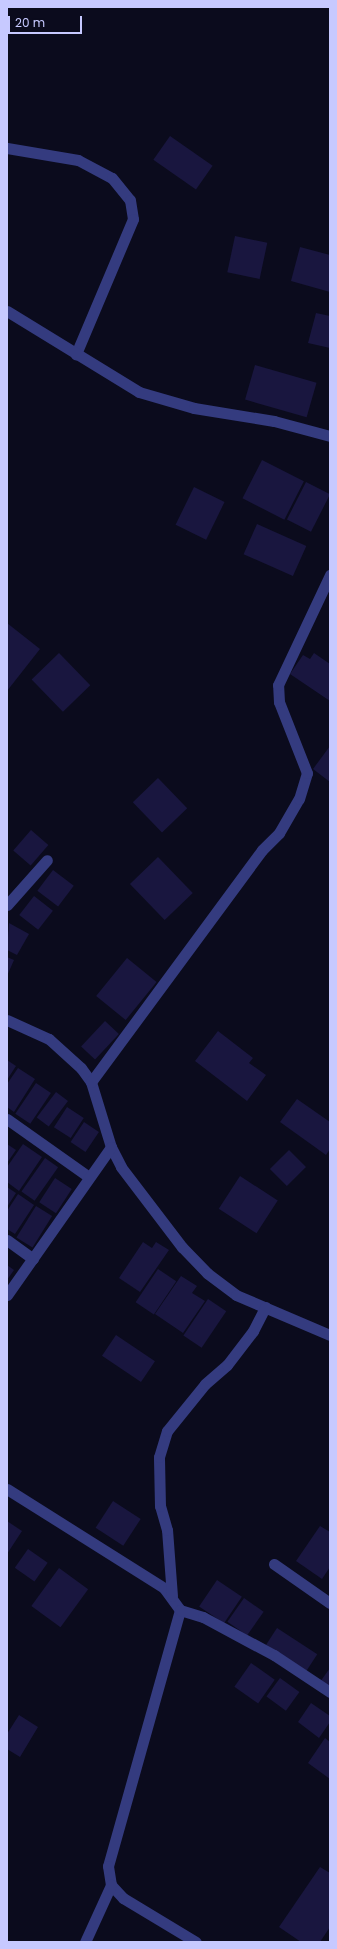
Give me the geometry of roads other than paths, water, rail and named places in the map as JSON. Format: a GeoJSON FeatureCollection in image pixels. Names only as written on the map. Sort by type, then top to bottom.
{"type":"FeatureCollection","features":[{"type":"Feature","properties":{"kind":"street"},"geometry":{"type":"LineString","coordinates":[[7,148],[78,160],[112,178],[130,200],[133,218],[76,354]]}},
{"type":"Feature","properties":{"kind":"street"},"geometry":{"type":"LineString","coordinates":[[7,311],[139,392],[194,408],[274,421],[330,436]]}},
{"type":"Feature","properties":{"kind":"street"},"geometry":{"type":"LineString","coordinates":[[91,1082],[262,850],[279,834],[299,799],[307,773],[279,702],[278,685],[330,575]]}},
{"type":"Feature","properties":{"kind":"street"},"geometry":{"type":"LineString","coordinates":[[7,905],[47,860]]}},
{"type":"Feature","properties":{"kind":"street"},"geometry":{"type":"LineString","coordinates":[[7,1020],[31,1030],[67,1053],[91,1082],[111,1148],[143,1199],[207,1273],[236,1295],[330,1335]]}},
{"type":"Feature","properties":{"kind":"street"},"geometry":{"type":"LineString","coordinates":[[7,1119],[89,1177]]}},
{"type":"Feature","properties":{"kind":"street"},"geometry":{"type":"LineString","coordinates":[[7,1295],[89,1177],[111,1148]]}},
{"type":"Feature","properties":{"kind":"street"},"geometry":{"type":"LineString","coordinates":[[7,1240],[33,1259]]}},
{"type":"Feature","properties":{"kind":"street"},"geometry":{"type":"LineString","coordinates":[[172,1596],[167,1530],[160,1506],[159,1457],[167,1431],[205,1384],[227,1365],[253,1331],[265,1307]]}},
{"type":"Feature","properties":{"kind":"street"},"geometry":{"type":"LineString","coordinates":[[7,1489],[151,1579],[172,1596],[180,1610],[203,1617],[268,1651],[330,1692]]}},
{"type":"Feature","properties":{"kind":"street"},"geometry":{"type":"LineString","coordinates":[[274,1564],[330,1603]]}},
{"type":"Feature","properties":{"kind":"street"},"geometry":{"type":"LineString","coordinates":[[85,1942],[111,1885],[108,1866],[180,1610]]}},
{"type":"Feature","properties":{"kind":"street"},"geometry":{"type":"LineString","coordinates":[[111,1885],[123,1898],[196,1942]]}}]}
